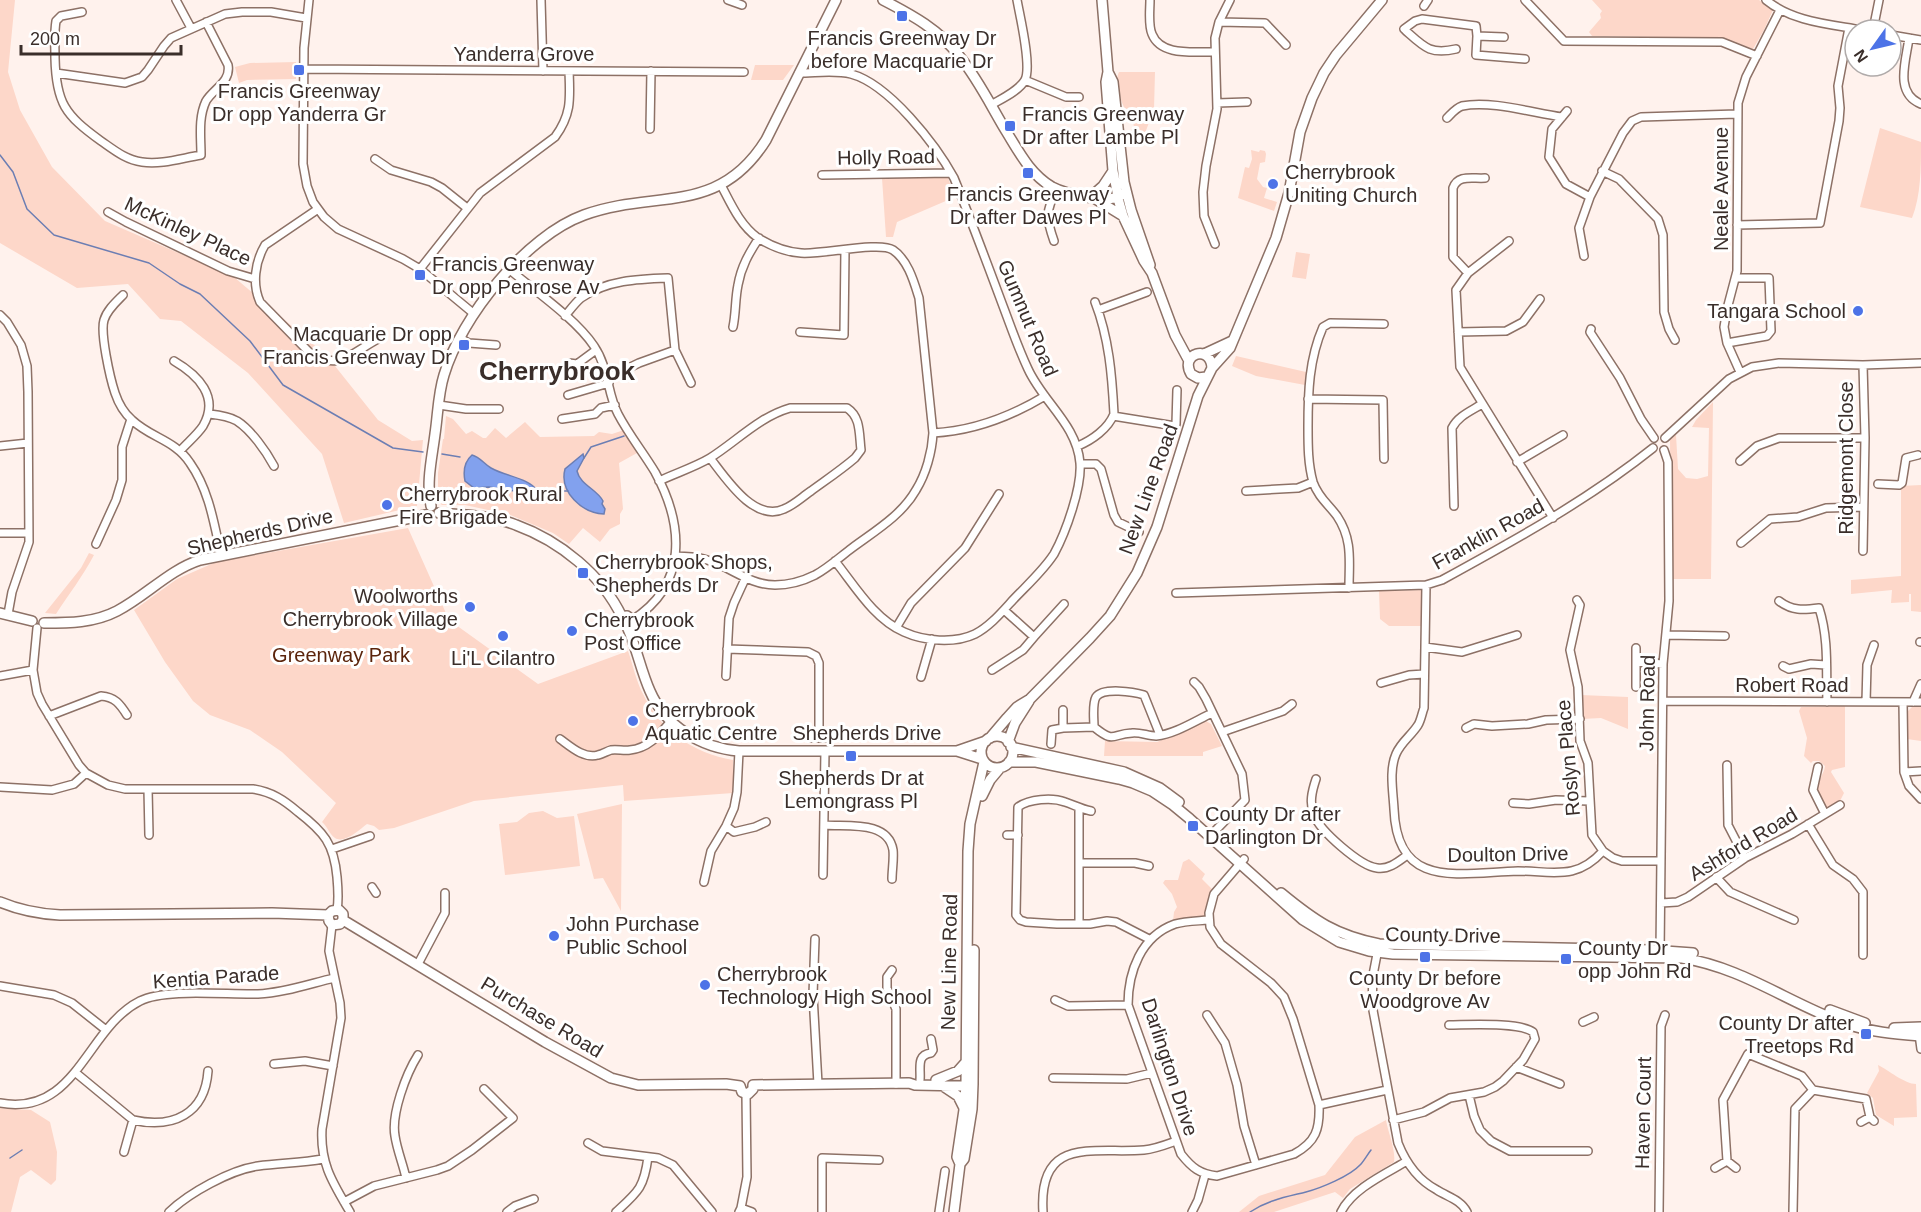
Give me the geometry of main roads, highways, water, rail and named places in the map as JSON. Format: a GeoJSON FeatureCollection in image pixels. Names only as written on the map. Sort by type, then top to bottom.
{"type":"FeatureCollection","features":[{"type":"Feature","properties":{"kind":"main road"},"geometry":{"type":"LineString","coordinates":[[428,510],[428,485],[447,366],[473,313],[536,242],[567,223],[602,209],[699,195],[721,185],[740,172],[757,155],[836,0]]}},
{"type":"Feature","properties":{"kind":"main road"},"geometry":{"type":"LineString","coordinates":[[883,0],[923,22],[950,44],[969,69],[1028,166],[1038,177],[1069,194],[1092,197],[1120,193]]}},
{"type":"Feature","properties":{"kind":"main road"},"geometry":{"type":"LineString","coordinates":[[1102,0],[1113,171],[1120,193],[1150,260],[1152,273],[1175,334],[1189,361],[1188,370],[1194,377],[1202,378],[1206,377],[1230,348],[1279,231],[1289,193],[1300,132],[1312,98],[1336,55],[1382,0]]}},
{"type":"Feature","properties":{"kind":"main road"},"geometry":{"type":"LineString","coordinates":[[1108,72],[1113,82],[1123,216],[1152,273]]}},
{"type":"Feature","properties":{"kind":"main road"},"geometry":{"type":"LineString","coordinates":[[1092,197],[1113,171]]}},
{"type":"Feature","properties":{"kind":"main road"},"geometry":{"type":"LineString","coordinates":[[1092,197],[1123,216]]}},
{"type":"Feature","properties":{"kind":"main road"},"geometry":{"type":"LineString","coordinates":[[1175,334],[1211,360],[1212,368]]}},
{"type":"Feature","properties":{"kind":"main road"},"geometry":{"type":"LineString","coordinates":[[1189,361],[1232,341]]}},
{"type":"Feature","properties":{"kind":"main road","name":"New Line Road"},"geometry":{"type":"LineString","coordinates":[[1194,377],[1198,396]]}},
{"type":"Feature","properties":{"kind":"main road","name":"New Line Road"},"geometry":{"type":"LineString","coordinates":[[1009,744],[1015,723],[1030,699],[1110,616],[1137,573],[1157,527],[1206,377]]}},
{"type":"Feature","properties":{"kind":"main road","name":"Shepherds Drive"},"geometry":{"type":"LineString","coordinates":[[4,613],[37,624],[82,622],[111,614],[186,565],[221,555],[436,507],[439,513],[476,515],[516,524],[547,539],[573,557],[598,581],[612,599],[622,617],[618,623],[620,627],[623,630],[630,625],[649,688],[658,706],[671,722],[702,742],[739,751],[957,751],[983,760]]}},
{"type":"Feature","properties":{"kind":"main road","name":"New Line Road"},"geometry":{"type":"LineString","coordinates":[[988,739],[1017,707],[1030,699]]}},
{"type":"Feature","properties":{"kind":"main road"},"geometry":{"type":"LineString","coordinates":[[999,737],[1009,744],[1012,755],[1004,765],[991,767],[983,760],[981,749],[988,739],[999,737]]}},
{"type":"Feature","properties":{"kind":"main road","name":"Shepherds Drive"},"geometry":{"type":"LineString","coordinates":[[957,751],[988,739]]}},
{"type":"Feature","properties":{"kind":"main road","name":"County Drive"},"geometry":{"type":"LineString","coordinates":[[1009,744],[1132,775],[1160,788],[1214,832],[1303,920],[1339,942],[1378,948],[1660,953],[1683,951],[1719,960],[1817,1005],[1862,1022],[1895,1029],[1908,1028],[1921,1033]]}},
{"type":"Feature","properties":{"kind":"main road","name":"New Line Road"},"geometry":{"type":"LineString","coordinates":[[960,1164],[964,1159],[972,1109],[966,1062],[968,851],[970,824],[981,781],[983,760]]}},
{"type":"Feature","properties":{"kind":"main road","name":"County Drive"},"geometry":{"type":"LineString","coordinates":[[1004,765],[1036,762],[1133,783],[1173,805],[1242,862]]}},
{"type":"Feature","properties":{"kind":"main road","name":"New Line Road"},"geometry":{"type":"LineString","coordinates":[[954,1212],[960,1164],[957,1156],[968,1083],[976,825],[984,790],[1004,765]]}},
{"type":"Feature","properties":{"kind":"main road","name":"Purchase Road"},"geometry":{"type":"LineString","coordinates":[[0,902],[36,913],[60,915],[272,913],[332,916],[343,914],[343,920],[550,1045],[610,1078],[638,1085],[726,1084],[743,1090],[742,1082],[746,1080],[751,1081],[753,1085],[909,1083]]}},
{"type":"Feature","properties":{"kind":"main road","name":"County Drive"},"geometry":{"type":"LineString","coordinates":[[1660,953],[1718,966],[1860,1029],[1921,1033]]}},
{"type":"Feature","properties":{"kind":"main road"},"geometry":{"type":"LineString","coordinates":[[939,1083],[958,1071],[966,1062]]}},
{"type":"Feature","properties":{"kind":"main road"},"geometry":{"type":"LineString","coordinates":[[909,1083],[915,1080],[939,1083],[958,1096],[964,1110]]}},
{"type":"Feature","properties":{"kind":"main road"},"geometry":{"type":"LineString","coordinates":[[909,1083],[915,1085],[968,1083]]}},
{"type":"Feature","properties":{"kind":"water"},"geometry":{"type":"Polygon","coordinates":[[[583,454],[584,458],[577,471],[581,480],[603,501],[604,514],[588,510],[580,505],[565,486],[565,469],[583,454]]]}},
{"type":"Feature","properties":{"kind":"water"},"geometry":{"type":"Polygon","coordinates":[[[472,455],[497,471],[523,480],[538,491],[533,494],[489,487],[474,488],[465,481],[464,474],[466,464],[472,455]]]}},
{"type":"Feature","properties":{"kind":"waterway"},"geometry":{"type":"LineString","coordinates":[[0,155],[13,172],[27,209],[54,235],[149,263],[180,284],[200,294],[250,341],[283,385],[393,448],[423,452]]}},
{"type":"Feature","properties":{"kind":"waterway"},"geometry":{"type":"LineString","coordinates":[[584,458],[591,447],[624,436]]}},
{"type":"Feature","properties":{"kind":"waterway"},"geometry":{"type":"LineString","coordinates":[[442,454],[460,457]]}},
{"type":"Feature","properties":{"kind":"waterway"},"geometry":{"type":"LineString","coordinates":[[538,491],[568,491]]}},
{"type":"Feature","properties":{"kind":"waterway"},"geometry":{"type":"LineString","coordinates":[[10,1158],[22,1150]]}},
{"type":"Feature","properties":{"kind":"waterway"},"geometry":{"type":"LineString","coordinates":[[1250,1212],[1284,1197],[1327,1185],[1355,1169],[1371,1150]]}},
{"type":"Feature","properties":{"kind":"place","name":"Francis Greenway Dr before Macquarie Dr"},"geometry":{"type":"Point","coordinates":[902,16]}},
{"type":"Feature","properties":{"kind":"place","name":"Francis Greenway Dr opp Yanderra Gr"},"geometry":{"type":"Point","coordinates":[299,70]}},
{"type":"Feature","properties":{"kind":"place","name":"Francis Greenway Dr after Lambe Pl"},"geometry":{"type":"Point","coordinates":[1010,126]}},
{"type":"Feature","properties":{"kind":"place","name":"Francis Greenway Dr after Dawes Pl"},"geometry":{"type":"Point","coordinates":[1028,173]}},
{"type":"Feature","properties":{"kind":"place","name":"Cherrybrook Uniting Church"},"geometry":{"type":"Point","coordinates":[1273,184]}},
{"type":"Feature","properties":{"kind":"place","name":"Francis Greenway Dr opp Penrose Av"},"geometry":{"type":"Point","coordinates":[420,275]}},
{"type":"Feature","properties":{"kind":"place","name":"Tangara School"},"geometry":{"type":"Point","coordinates":[1858,311]}},
{"type":"Feature","properties":{"kind":"place","name":"Macquarie Dr opp Francis Greenway Dr"},"geometry":{"type":"Point","coordinates":[464,345]}},
{"type":"Feature","properties":{"kind":"place","name":"Cherrybrook Rural Fire Brigade"},"geometry":{"type":"Point","coordinates":[387,505]}},
{"type":"Feature","properties":{"kind":"place","name":"Cherrybrook Shops, Shepherds Dr"},"geometry":{"type":"Point","coordinates":[583,573]}},
{"type":"Feature","properties":{"kind":"place","name":"Woolworths Cherrybrook Village"},"geometry":{"type":"Point","coordinates":[470,607]}},
{"type":"Feature","properties":{"kind":"place","name":"Cherrybrook Post Office"},"geometry":{"type":"Point","coordinates":[572,631]}},
{"type":"Feature","properties":{"kind":"place","name":"Li'L Cilantro"},"geometry":{"type":"Point","coordinates":[503,636]}},
{"type":"Feature","properties":{"kind":"place","name":"Cherrybrook Aquatic Centre"},"geometry":{"type":"Point","coordinates":[633,721]}},
{"type":"Feature","properties":{"kind":"place","name":"Shepherds Dr at Lemongrass Pl"},"geometry":{"type":"Point","coordinates":[851,756]}},
{"type":"Feature","properties":{"kind":"place","name":"County Dr after Darlington Dr"},"geometry":{"type":"Point","coordinates":[1193,826]}},
{"type":"Feature","properties":{"kind":"place","name":"John Purchase Public School"},"geometry":{"type":"Point","coordinates":[554,936]}},
{"type":"Feature","properties":{"kind":"place","name":"County Dr before Woodgrove Av"},"geometry":{"type":"Point","coordinates":[1425,957]}},
{"type":"Feature","properties":{"kind":"place","name":"County Dr opp John Rd"},"geometry":{"type":"Point","coordinates":[1566,959]}},
{"type":"Feature","properties":{"kind":"place","name":"Cherrybrook Technology High School"},"geometry":{"type":"Point","coordinates":[705,985]}},
{"type":"Feature","properties":{"kind":"place","name":"County Dr after Treetops Rd"},"geometry":{"type":"Point","coordinates":[1866,1034]}},
{"type":"Feature","properties":{"kind":"district","name":"Cherrybrook"},"geometry":{"type":"Point","coordinates":[557,371]}},
{"type":"Feature","properties":{"kind":"park label","name":"Greenway Park"},"geometry":{"type":"Point","coordinates":[341,655]}}]}
